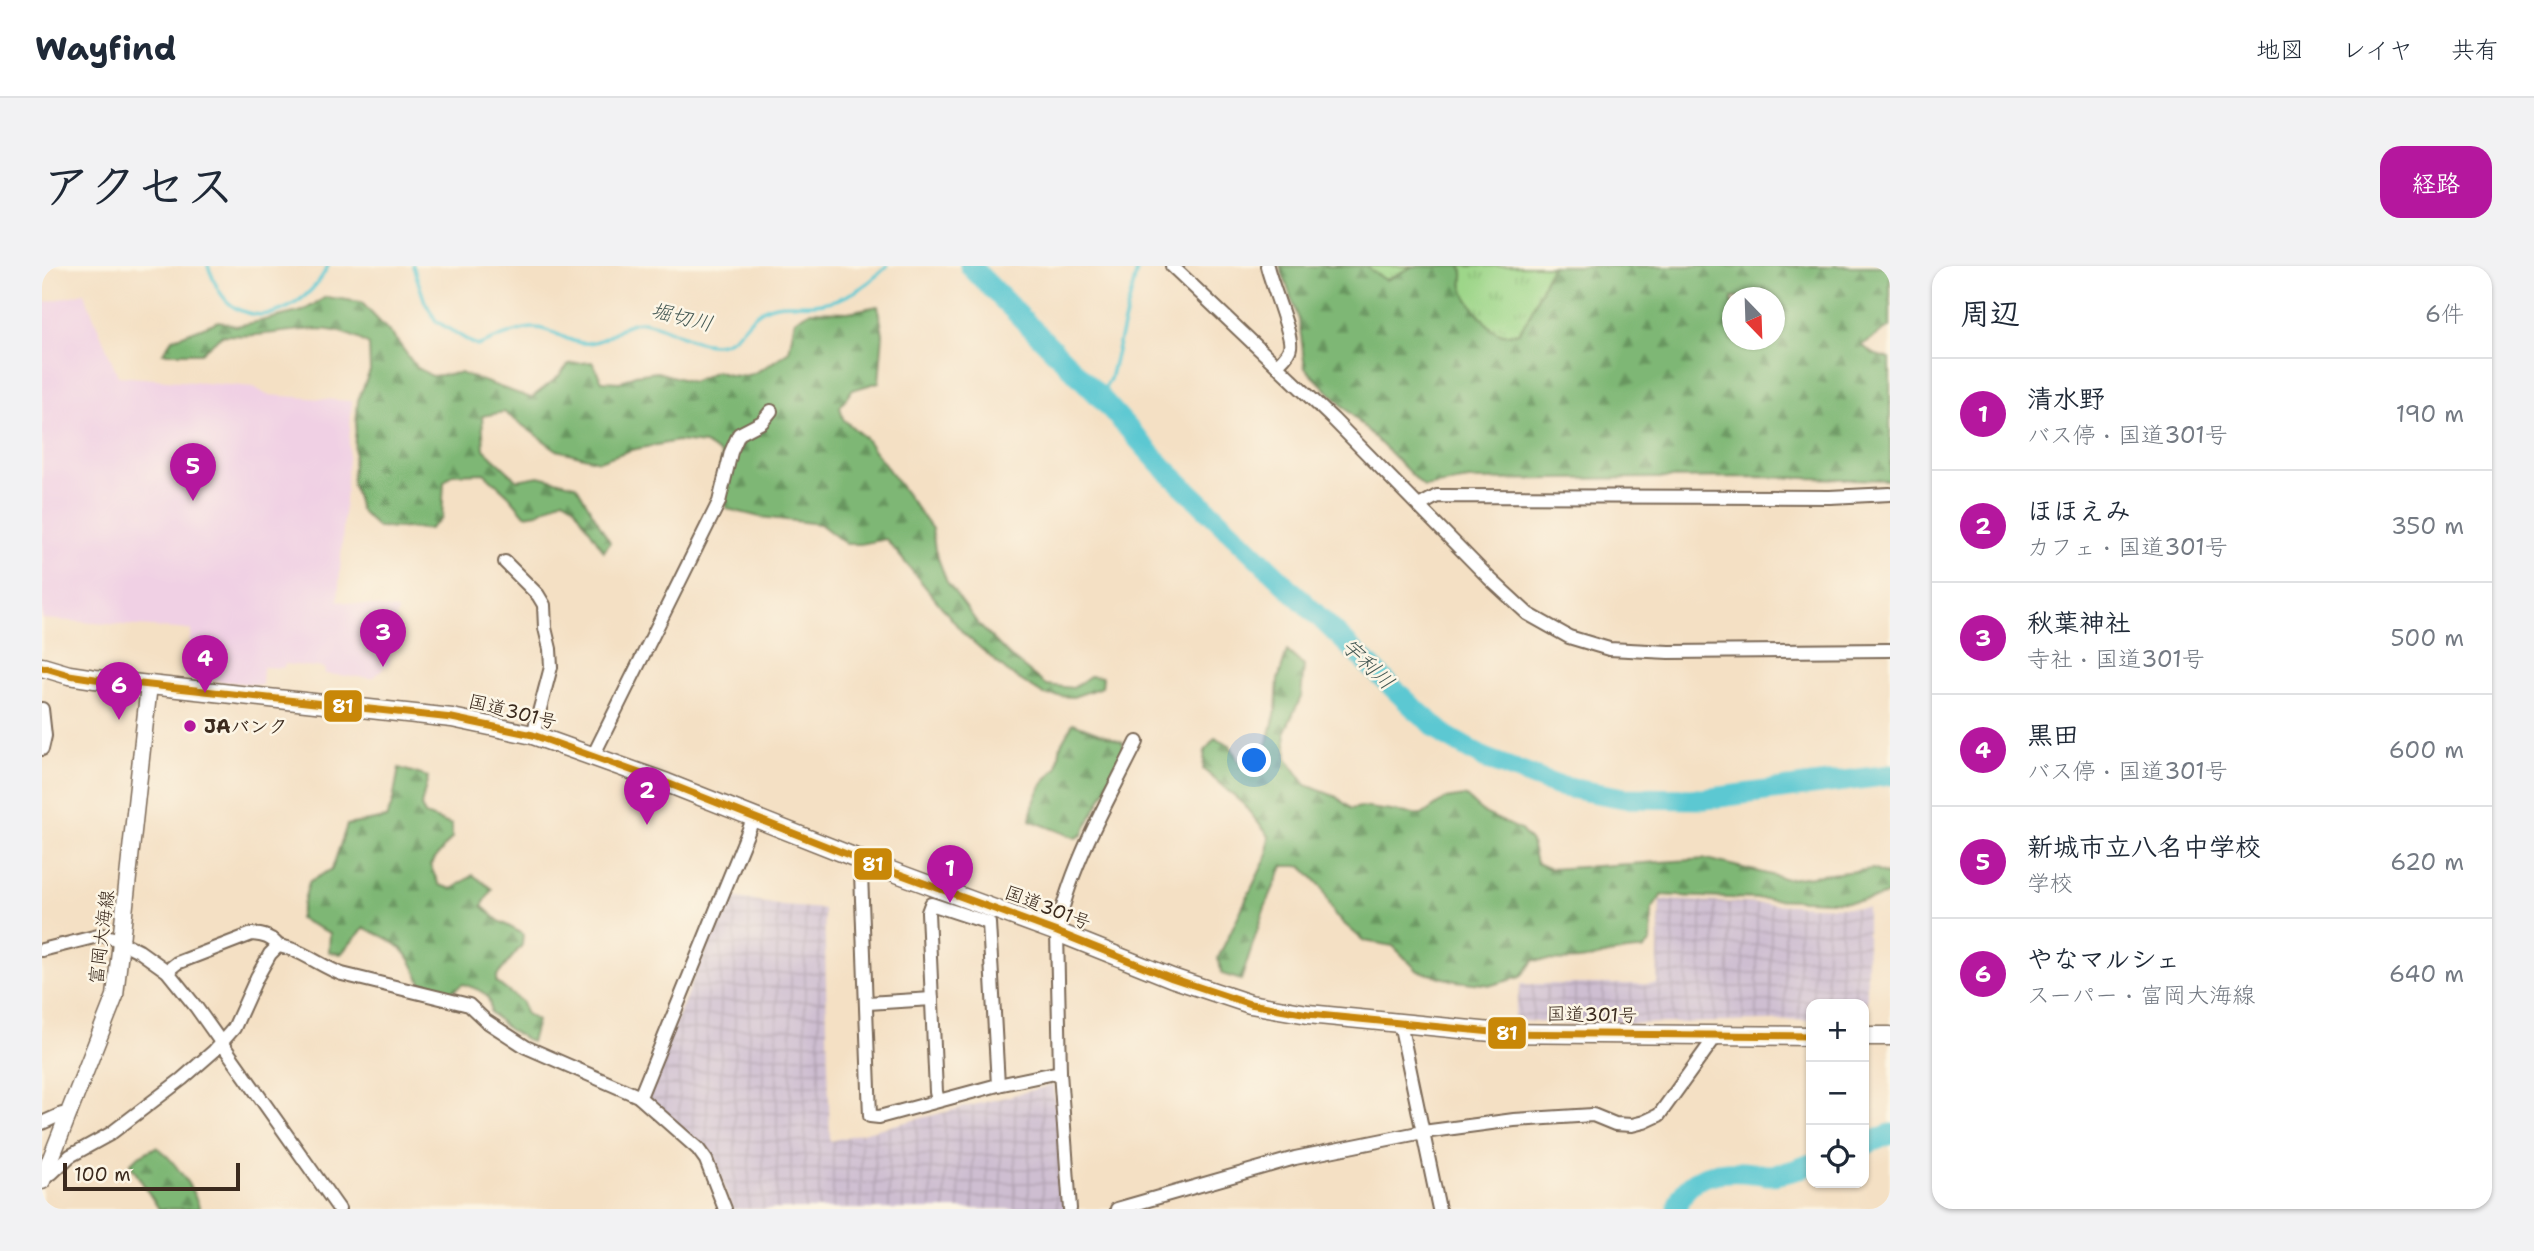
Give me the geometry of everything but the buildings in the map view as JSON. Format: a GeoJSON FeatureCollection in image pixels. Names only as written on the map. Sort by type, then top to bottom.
{"type":"FeatureCollection","features":[{"type":"Feature","properties":{"kind":"highway","name":"国道301号"},"geometry":{"type":"LineString","coordinates":[[42,667],[69,676],[452,718],[533,734],[1172,978],[1250,1004],[1308,1014],[1502,1033],[1806,1036]]}},
{"type":"Feature","properties":{"kind":"highway"},"geometry":{"type":"LineString","coordinates":[[1869,1036],[1890,1036]]}},
{"type":"Feature","properties":{"kind":"main road","name":"富岡大海線"},"geometry":{"type":"LineString","coordinates":[[43,1180],[115,996],[149,685]]}},
{"type":"Feature","properties":{"kind":"street"},"geometry":{"type":"LineString","coordinates":[[1172,266],[1277,365],[1489,578],[1528,614],[1569,637],[1609,649],[1670,652],[1890,650]]}},
{"type":"Feature","properties":{"kind":"street"},"geometry":{"type":"LineString","coordinates":[[1267,266],[1273,291],[1291,337],[1290,349],[1277,365]]}},
{"type":"Feature","properties":{"kind":"street"},"geometry":{"type":"LineString","coordinates":[[593,756],[719,502],[731,452],[739,434],[762,422],[771,411]]}},
{"type":"Feature","properties":{"kind":"street"},"geometry":{"type":"LineString","coordinates":[[1419,506],[1437,496],[1830,497],[1890,494]]}},
{"type":"Feature","properties":{"kind":"street"},"geometry":{"type":"LineString","coordinates":[[505,562],[544,605],[551,667],[533,734]]}},
{"type":"Feature","properties":{"kind":"street"},"geometry":{"type":"LineString","coordinates":[[42,709],[46,736],[42,749]]}},
{"type":"Feature","properties":{"kind":"street"},"geometry":{"type":"LineString","coordinates":[[1070,1209],[1060,1072],[1057,932],[1060,915],[1086,846],[1137,742]]}},
{"type":"Feature","properties":{"kind":"street"},"geometry":{"type":"LineString","coordinates":[[638,1096],[717,913],[754,817]]}},
{"type":"Feature","properties":{"kind":"street"},"geometry":{"type":"LineString","coordinates":[[864,861],[861,873],[868,1003],[870,1116],[879,1117],[998,1084],[1060,1072]]}},
{"type":"Feature","properties":{"kind":"street"},"geometry":{"type":"LineString","coordinates":[[938,1100],[928,912],[931,904],[989,923],[998,1084]]}},
{"type":"Feature","properties":{"kind":"street"},"geometry":{"type":"LineString","coordinates":[[167,971],[177,963],[252,934],[264,936],[278,946],[291,948],[325,968],[342,974],[469,1005],[486,1021],[526,1047],[638,1096],[698,1149],[706,1160],[725,1209]]}},
{"type":"Feature","properties":{"kind":"street"},"geometry":{"type":"LineString","coordinates":[[42,950],[102,935],[122,942],[154,960],[167,971],[338,1209]]}},
{"type":"Feature","properties":{"kind":"street"},"geometry":{"type":"LineString","coordinates":[[43,1180],[70,1156],[110,1134],[151,1103],[221,1043],[234,1028],[257,977],[270,954],[278,946]]}},
{"type":"Feature","properties":{"kind":"street"},"geometry":{"type":"LineString","coordinates":[[868,1003],[932,999]]}},
{"type":"Feature","properties":{"kind":"street"},"geometry":{"type":"LineString","coordinates":[[1401,1023],[1438,1209]]}},
{"type":"Feature","properties":{"kind":"street"},"geometry":{"type":"LineString","coordinates":[[1116,1209],[1295,1158],[1423,1132],[1514,1120],[1592,1115],[1615,1124],[1632,1125],[1644,1122],[1659,1115],[1716,1036]]}},
{"type":"Feature","properties":{"kind":"street"},"geometry":{"type":"LineString","coordinates":[[42,1124],[62,1114],[69,1114]]}},
{"type":"Feature","properties":{"kind":"shaded area"},"geometry":{"type":"Polygon","coordinates":[[[84,293],[118,376],[254,387],[267,395],[352,401],[338,601],[398,610],[389,663],[372,678],[325,674],[324,668],[285,664],[283,668],[263,667],[262,685],[185,678],[191,630],[42,619],[42,303],[84,293]]]}},
{"type":"Feature","properties":{"kind":"shaded area"},"geometry":{"type":"Polygon","coordinates":[[[728,896],[783,906],[824,909],[830,1141],[1053,1085],[1066,1209],[732,1209],[713,1155],[648,1098],[647,1090],[728,896]]]}},
{"type":"Feature","properties":{"kind":"shaded area"},"geometry":{"type":"Polygon","coordinates":[[[1660,900],[1867,908],[1867,999],[1806,999],[1806,1020],[1578,1025],[1513,1020],[1521,984],[1657,984],[1660,900]]]}},
{"type":"Feature","properties":{"kind":"green space"},"geometry":{"type":"Polygon","coordinates":[[[1280,266],[1369,266],[1370,270],[1386,280],[1413,266],[1461,266],[1464,292],[1472,305],[1493,329],[1505,334],[1519,332],[1529,317],[1551,266],[1890,266],[1890,327],[1862,345],[1873,354],[1890,359],[1890,480],[1756,477],[1469,480],[1424,487],[1305,368],[1299,320],[1280,266]]]}},
{"type":"Feature","properties":{"kind":"green space"},"geometry":{"type":"Polygon","coordinates":[[[1357,266],[1594,266],[1534,335],[1488,343],[1357,266]]]}},
{"type":"Feature","properties":{"kind":"green space"},"geometry":{"type":"Polygon","coordinates":[[[326,297],[361,302],[395,338],[416,367],[432,376],[460,373],[531,398],[558,377],[569,364],[592,362],[602,381],[620,382],[635,375],[657,372],[692,382],[716,371],[737,376],[754,373],[789,351],[795,320],[811,311],[848,312],[878,306],[883,334],[879,382],[852,390],[840,407],[843,419],[865,438],[932,529],[935,550],[947,582],[979,625],[1013,659],[1046,685],[1073,688],[1090,676],[1103,677],[1102,687],[1073,697],[1044,695],[1009,673],[964,634],[886,539],[846,544],[820,524],[760,517],[727,509],[718,488],[722,455],[705,444],[677,441],[631,450],[599,461],[557,450],[504,412],[482,416],[484,449],[517,480],[539,476],[576,485],[610,542],[604,551],[573,505],[563,499],[538,513],[525,515],[484,473],[453,474],[444,482],[442,518],[429,529],[377,527],[360,510],[352,481],[358,400],[370,371],[369,345],[341,332],[314,329],[222,335],[201,353],[163,353],[172,339],[219,321],[236,326],[256,322],[303,311],[326,297]]]}},
{"type":"Feature","properties":{"kind":"green space"},"geometry":{"type":"Polygon","coordinates":[[[1287,651],[1304,666],[1301,697],[1285,731],[1287,759],[1306,785],[1337,797],[1351,809],[1361,807],[1422,815],[1445,799],[1465,796],[1484,813],[1521,830],[1531,842],[1536,863],[1550,869],[1707,859],[1787,879],[1873,869],[1890,877],[1890,893],[1870,900],[1848,901],[1662,895],[1652,909],[1651,942],[1643,950],[1578,960],[1534,960],[1520,977],[1492,985],[1456,981],[1418,971],[1393,946],[1364,941],[1335,916],[1322,887],[1302,866],[1283,866],[1265,907],[1241,980],[1222,974],[1218,958],[1267,856],[1269,836],[1243,804],[1203,769],[1205,751],[1215,738],[1230,745],[1238,761],[1253,765],[1265,753],[1276,711],[1278,680],[1287,651]]]}},
{"type":"Feature","properties":{"kind":"green space"},"geometry":{"type":"Polygon","coordinates":[[[1073,723],[1123,742],[1124,755],[1082,835],[1076,838],[1030,820],[1039,791],[1057,768],[1061,744],[1073,723]]]}},
{"type":"Feature","properties":{"kind":"green space"},"geometry":{"type":"Polygon","coordinates":[[[399,768],[428,777],[421,806],[425,815],[452,825],[452,838],[430,865],[439,885],[452,889],[473,875],[492,889],[482,906],[499,921],[523,934],[522,945],[497,976],[496,982],[522,1002],[525,1013],[537,1021],[531,1042],[508,1029],[490,1012],[487,996],[479,990],[463,984],[451,992],[422,985],[407,954],[395,943],[364,928],[341,954],[329,952],[330,933],[299,919],[309,882],[332,869],[347,825],[386,818],[392,805],[399,768]]]}},
{"type":"Feature","properties":{"kind":"green space"},"geometry":{"type":"Polygon","coordinates":[[[156,1147],[182,1175],[200,1209],[159,1209],[130,1164],[156,1147]]]}},
{"type":"Feature","properties":{"kind":"waterway","name":"堀切川"},"geometry":{"type":"LineString","coordinates":[[208,266],[218,289],[229,303],[248,313],[262,315],[288,307],[301,299],[312,289],[328,266]]}},
{"type":"Feature","properties":{"kind":"waterway","name":"堀切川"},"geometry":{"type":"LineString","coordinates":[[413,266],[425,302],[436,321],[477,346],[533,328],[589,343],[605,338],[632,323],[640,322],[715,344],[732,338],[757,313],[766,308],[781,304],[824,303],[845,297],[863,287],[887,266]]}},
{"type":"Feature","properties":{"kind":"waterway","name":"宇利川"},"geometry":{"type":"LineString","coordinates":[[970,266],[1100,397],[1163,467],[1415,709],[1446,736],[1484,758],[1558,786],[1624,798],[1704,799],[1890,775]]}},
{"type":"Feature","properties":{"kind":"waterway"},"geometry":{"type":"LineString","coordinates":[[1100,397],[1110,379],[1138,266]]}},
{"type":"Feature","properties":{"kind":"waterway"},"geometry":{"type":"LineString","coordinates":[[1869,1143],[1890,1134]]}},
{"type":"Feature","properties":{"kind":"waterway"},"geometry":{"type":"LineString","coordinates":[[1677,1209],[1687,1188],[1706,1176],[1729,1172],[1775,1175],[1806,1166]]}},
{"type":"Feature","properties":{"kind":"transit line","name":"81"},"geometry":{"type":"LineString","coordinates":[[42,667],[95,679],[452,718],[533,735],[667,783],[1172,978],[1250,1004],[1308,1014],[1502,1033],[1806,1036]]}},
{"type":"Feature","properties":{"kind":"place","name":"新城市立八名中学校"},"geometry":{"type":"Point","coordinates":[193,501]}},
{"type":"Feature","properties":{"kind":"place","name":"秋葉神社"},"geometry":{"type":"Point","coordinates":[383,667]}},
{"type":"Feature","properties":{"kind":"place","name":"黒田"},"geometry":{"type":"Point","coordinates":[205,693]}},
{"type":"Feature","properties":{"kind":"place","name":"やなマルシェ"},"geometry":{"type":"Point","coordinates":[119,720]}},
{"type":"Feature","properties":{"kind":"place","name":"JAバンク"},"geometry":{"type":"Point","coordinates":[190,726]}},
{"type":"Feature","properties":{"kind":"place","name":"ほほえみ"},"geometry":{"type":"Point","coordinates":[647,825]}},
{"type":"Feature","properties":{"kind":"place","name":"清水野"},"geometry":{"type":"Point","coordinates":[950,903]}}]}
